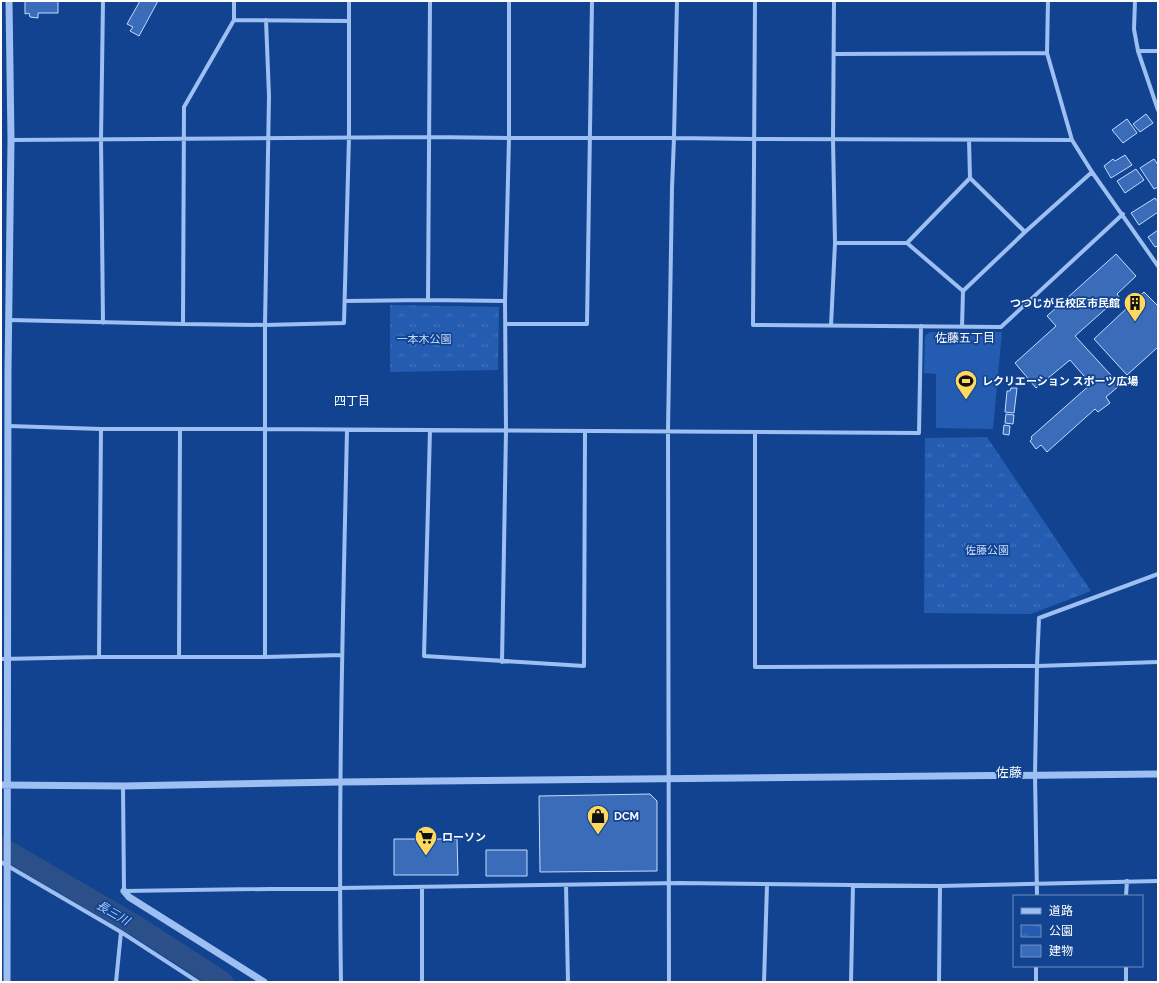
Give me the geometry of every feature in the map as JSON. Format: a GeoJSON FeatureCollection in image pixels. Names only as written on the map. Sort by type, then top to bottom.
{"type":"FeatureCollection","features":[{"type":"Feature","properties":{"kind":"street"},"geometry":{"type":"LineString","coordinates":[[7,982],[4,864],[7,832],[4,785],[11,140],[9,1]]}},
{"type":"Feature","properties":{"kind":"street"},"geometry":{"type":"LineString","coordinates":[[103,322],[101,139],[104,1]]}},
{"type":"Feature","properties":{"kind":"street"},"geometry":{"type":"LineString","coordinates":[[183,324],[184,107],[234,20],[234,1]]}},
{"type":"Feature","properties":{"kind":"street"},"geometry":{"type":"LineString","coordinates":[[9,320],[265,325],[344,323],[349,137],[349,1]]}},
{"type":"Feature","properties":{"kind":"street"},"geometry":{"type":"LineString","coordinates":[[428,300],[430,1]]}},
{"type":"Feature","properties":{"kind":"street"},"geometry":{"type":"LineString","coordinates":[[502,662],[506,431],[505,301],[509,1]]}},
{"type":"Feature","properties":{"kind":"street"},"geometry":{"type":"LineString","coordinates":[[505,324],[587,324],[592,1]]}},
{"type":"Feature","properties":{"kind":"street"},"geometry":{"type":"LineString","coordinates":[[669,982],[668,431],[677,1]]}},
{"type":"Feature","properties":{"kind":"street"},"geometry":{"type":"LineString","coordinates":[[755,1],[753,325],[1001,327],[1123,214]]}},
{"type":"Feature","properties":{"kind":"street"},"geometry":{"type":"LineString","coordinates":[[831,326],[835,243],[833,139],[834,1]]}},
{"type":"Feature","properties":{"kind":"street"},"geometry":{"type":"LineString","coordinates":[[1048,1],[1047,53],[1072,140],[1092,172],[1123,214],[1158,266]]}},
{"type":"Feature","properties":{"kind":"street"},"geometry":{"type":"LineString","coordinates":[[1135,1],[1134,28],[1138,51],[1158,110]]}},
{"type":"Feature","properties":{"kind":"street"},"geometry":{"type":"LineString","coordinates":[[234,20],[349,21]]}},
{"type":"Feature","properties":{"kind":"street"},"geometry":{"type":"LineString","coordinates":[[265,658],[265,325],[267,138],[269,96],[266,20]]}},
{"type":"Feature","properties":{"kind":"street"},"geometry":{"type":"LineString","coordinates":[[1138,51],[1158,51]]}},
{"type":"Feature","properties":{"kind":"street"},"geometry":{"type":"LineString","coordinates":[[834,54],[1047,53]]}},
{"type":"Feature","properties":{"kind":"street"},"geometry":{"type":"LineString","coordinates":[[11,140],[349,137],[1072,140]]}},
{"type":"Feature","properties":{"kind":"street"},"geometry":{"type":"LineString","coordinates":[[969,140],[970,178],[1025,232]]}},
{"type":"Feature","properties":{"kind":"street"},"geometry":{"type":"LineString","coordinates":[[962,327],[963,291],[1025,232],[1092,172]]}},
{"type":"Feature","properties":{"kind":"street"},"geometry":{"type":"LineString","coordinates":[[907,243],[970,178]]}},
{"type":"Feature","properties":{"kind":"street"},"geometry":{"type":"LineString","coordinates":[[835,243],[907,243],[963,291]]}},
{"type":"Feature","properties":{"kind":"street"},"geometry":{"type":"LineString","coordinates":[[345,301],[505,301]]}},
{"type":"Feature","properties":{"kind":"street"},"geometry":{"type":"LineString","coordinates":[[9,426],[101,429],[919,433],[921,326]]}},
{"type":"Feature","properties":{"kind":"street"},"geometry":{"type":"LineString","coordinates":[[99,657],[101,429]]}},
{"type":"Feature","properties":{"kind":"street"},"geometry":{"type":"LineString","coordinates":[[179,657],[180,429]]}},
{"type":"Feature","properties":{"kind":"street"},"geometry":{"type":"LineString","coordinates":[[341,982],[339,887],[340,782],[347,430]]}},
{"type":"Feature","properties":{"kind":"street"},"geometry":{"type":"LineString","coordinates":[[430,430],[424,656],[584,666],[585,432]]}},
{"type":"Feature","properties":{"kind":"street"},"geometry":{"type":"LineString","coordinates":[[755,432],[755,667],[1037,666],[1158,662]]}},
{"type":"Feature","properties":{"kind":"street"},"geometry":{"type":"LineString","coordinates":[[1037,895],[1035,774],[1039,618],[1158,574]]}},
{"type":"Feature","properties":{"kind":"street"},"geometry":{"type":"LineString","coordinates":[[5,659],[99,657],[265,658],[342,655]]}},
{"type":"Feature","properties":{"kind":"street"},"geometry":{"type":"LineString","coordinates":[[4,785],[123,786],[340,782],[1035,774],[1158,774]]}},
{"type":"Feature","properties":{"kind":"street"},"geometry":{"type":"LineString","coordinates":[[123,786],[124,891],[129,897],[264,982]]}},
{"type":"Feature","properties":{"kind":"street"},"geometry":{"type":"LineString","coordinates":[[4,864],[121,932],[198,982]]}},
{"type":"Feature","properties":{"kind":"street"},"geometry":{"type":"LineString","coordinates":[[1126,895],[1127,881]]}},
{"type":"Feature","properties":{"kind":"street"},"geometry":{"type":"LineString","coordinates":[[124,891],[670,883],[940,886],[1037,885],[1158,881]]}},
{"type":"Feature","properties":{"kind":"street"},"geometry":{"type":"LineString","coordinates":[[566,885],[568,982]]}},
{"type":"Feature","properties":{"kind":"street"},"geometry":{"type":"LineString","coordinates":[[764,982],[767,885]]}},
{"type":"Feature","properties":{"kind":"street"},"geometry":{"type":"LineString","coordinates":[[851,982],[853,885]]}},
{"type":"Feature","properties":{"kind":"street"},"geometry":{"type":"LineString","coordinates":[[939,982],[940,886]]}},
{"type":"Feature","properties":{"kind":"street"},"geometry":{"type":"LineString","coordinates":[[422,887],[422,982]]}},
{"type":"Feature","properties":{"kind":"street"},"geometry":{"type":"LineString","coordinates":[[116,982],[121,932]]}},
{"type":"Feature","properties":{"kind":"street"},"geometry":{"type":"LineString","coordinates":[[1036,967],[1036,982]]}},
{"type":"Feature","properties":{"kind":"street"},"geometry":{"type":"LineString","coordinates":[[1126,967],[1126,982]]}},
{"type":"Feature","properties":{"kind":"green space","name":"一本木公園"},"geometry":{"type":"Polygon","coordinates":[[[390,305],[499,307],[498,370],[390,372],[390,305]]]}},
{"type":"Feature","properties":{"kind":"green space","name":"レクリエーション スポーツ広場"},"geometry":{"type":"Polygon","coordinates":[[[930,332],[1002,332],[993,429],[936,428],[936,374],[924,373],[925,336],[930,332]]]}},
{"type":"Feature","properties":{"kind":"green space","name":"佐藤公園"},"geometry":{"type":"Polygon","coordinates":[[[987,437],[1091,591],[1031,614],[924,613],[925,438],[987,437]]]}},
{"type":"Feature","properties":{"kind":"building"},"geometry":{"type":"Polygon","coordinates":[[[25,1],[58,1],[58,13],[38,13],[38,18],[30,17],[29,13],[25,14],[25,1]]]}},
{"type":"Feature","properties":{"kind":"building"},"geometry":{"type":"Polygon","coordinates":[[[140,1],[158,1],[139,36],[130,31],[133,27],[127,24],[140,1]]]}},
{"type":"Feature","properties":{"kind":"building"},"geometry":{"type":"Polygon","coordinates":[[[1146,114],[1153,123],[1140,132],[1133,124],[1146,114]]]}},
{"type":"Feature","properties":{"kind":"building"},"geometry":{"type":"Polygon","coordinates":[[[1127,119],[1137,133],[1123,143],[1112,130],[1127,119]]]}},
{"type":"Feature","properties":{"kind":"building"},"geometry":{"type":"Polygon","coordinates":[[[1125,155],[1132,165],[1111,178],[1104,166],[1113,159],[1115,161],[1125,155]]]}},
{"type":"Feature","properties":{"kind":"building"},"geometry":{"type":"Polygon","coordinates":[[[1154,159],[1158,165],[1158,187],[1154,189],[1140,168],[1154,159]]]}},
{"type":"Feature","properties":{"kind":"building"},"geometry":{"type":"Polygon","coordinates":[[[1136,169],[1144,180],[1125,193],[1117,181],[1136,169]]]}},
{"type":"Feature","properties":{"kind":"building"},"geometry":{"type":"Polygon","coordinates":[[[1155,198],[1158,202],[1158,212],[1139,225],[1131,213],[1155,198]]]}},
{"type":"Feature","properties":{"kind":"building"},"geometry":{"type":"Polygon","coordinates":[[[1158,230],[1158,246],[1155,247],[1148,237],[1158,230]]]}},
{"type":"Feature","properties":{"kind":"building"},"geometry":{"type":"Polygon","coordinates":[[[1116,254],[1136,276],[1117,294],[1119,297],[1075,336],[1120,385],[1106,397],[1110,403],[1098,412],[1095,409],[1047,452],[1041,445],[1036,449],[1030,441],[1032,439],[1031,437],[1091,384],[1070,360],[1036,388],[1015,363],[1056,326],[1047,316],[1116,254]]]}},
{"type":"Feature","properties":{"kind":"building","name":"つつじが丘校区市民館"},"geometry":{"type":"Polygon","coordinates":[[[1144,292],[1158,306],[1158,347],[1127,375],[1094,339],[1144,292]]]}},
{"type":"Feature","properties":{"kind":"building"},"geometry":{"type":"Polygon","coordinates":[[[1011,388],[1017,388],[1014,413],[1005,412],[1007,391],[1010,391],[1011,388]]]}},
{"type":"Feature","properties":{"kind":"building"},"geometry":{"type":"Polygon","coordinates":[[[1006,414],[1014,415],[1013,424],[1005,423],[1006,414]]]}},
{"type":"Feature","properties":{"kind":"building"},"geometry":{"type":"Polygon","coordinates":[[[1004,425],[1010,426],[1009,435],[1003,434],[1004,425]]]}},
{"type":"Feature","properties":{"kind":"building","name":"DCM"},"geometry":{"type":"Polygon","coordinates":[[[650,794],[657,801],[657,871],[540,872],[539,796],[650,794]]]}},
{"type":"Feature","properties":{"kind":"building","name":"ローソン"},"geometry":{"type":"Polygon","coordinates":[[[394,839],[457,839],[458,875],[394,875],[394,839]]]}},
{"type":"Feature","properties":{"kind":"building"},"geometry":{"type":"Polygon","coordinates":[[[486,850],[527,850],[527,876],[486,876],[486,850]]]}},
{"type":"Feature","properties":{"kind":"waterway","name":"長三川"},"geometry":{"type":"LineString","coordinates":[[1,847],[138,927],[223,982]]}},
{"type":"Feature","properties":{"kind":"place","name":"つつじが丘校区市民館"},"geometry":{"type":"Point","coordinates":[1135,322]}},
{"type":"Feature","properties":{"kind":"place","name":"レクリエーション スポーツ広場"},"geometry":{"type":"Point","coordinates":[966,400]}},
{"type":"Feature","properties":{"kind":"place","name":"DCM"},"geometry":{"type":"Point","coordinates":[598,836]}},
{"type":"Feature","properties":{"kind":"place","name":"ローソン"},"geometry":{"type":"Point","coordinates":[426,856]}},
{"type":"Feature","properties":{"kind":"district","name":"佐藤五丁目"},"geometry":{"type":"Point","coordinates":[965,338]}},
{"type":"Feature","properties":{"kind":"district","name":"四丁目"},"geometry":{"type":"Point","coordinates":[352,401]}},
{"type":"Feature","properties":{"kind":"district","name":"佐藤"},"geometry":{"type":"Point","coordinates":[1009,772]}}]}
